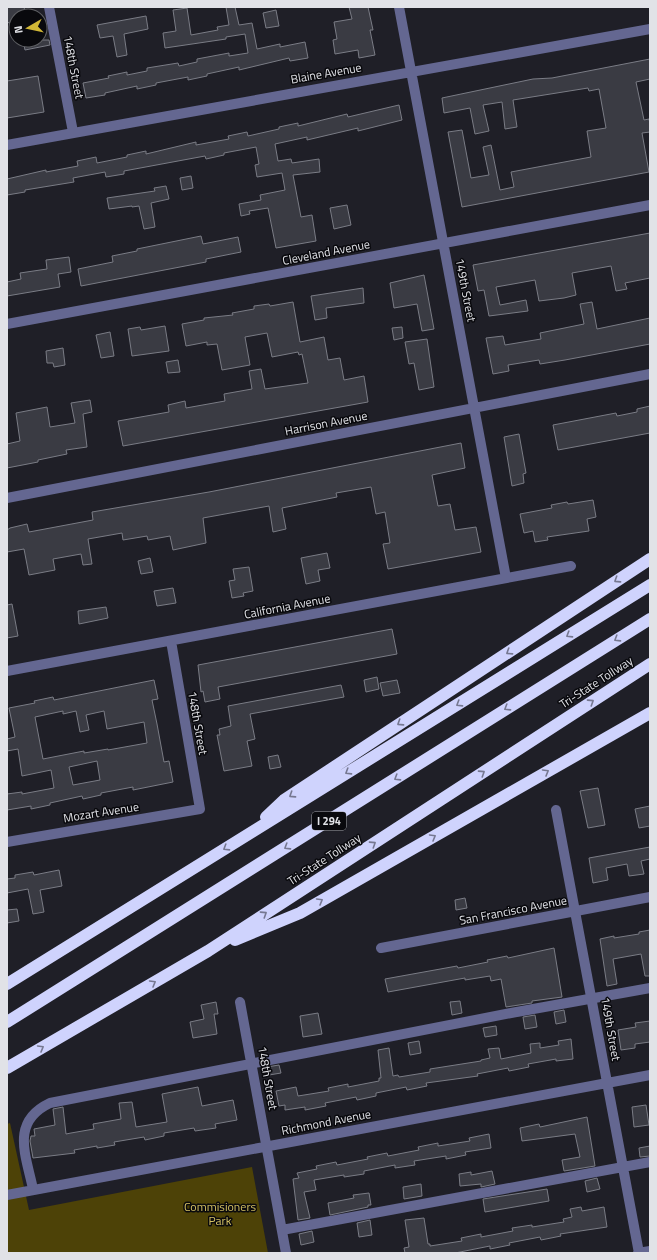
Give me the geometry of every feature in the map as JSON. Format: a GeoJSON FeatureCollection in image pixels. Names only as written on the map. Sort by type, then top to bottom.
{"type":"FeatureCollection","features":[{"type":"Feature","properties":{"kind":"highway"},"geometry":{"type":"LineString","coordinates":[[245,836],[284,800],[650,559]]}},
{"type":"Feature","properties":{"kind":"highway"},"geometry":{"type":"LineString","coordinates":[[7,984],[650,585]]}},
{"type":"Feature","properties":{"kind":"highway","name":"Tri-State Tollway"},"geometry":{"type":"LineString","coordinates":[[7,1022],[172,921],[650,619]]}},
{"type":"Feature","properties":{"kind":"highway","name":"Tri-State Tollway"},"geometry":{"type":"LineString","coordinates":[[7,1068],[208,951],[650,664]]}},
{"type":"Feature","properties":{"kind":"highway"},"geometry":{"type":"LineString","coordinates":[[619,731],[650,707]]}},
{"type":"Feature","properties":{"kind":"highway"},"geometry":{"type":"LineString","coordinates":[[208,951],[300,913],[650,713]]}},
{"type":"Feature","properties":{"kind":"street","name":"148th Street"},"geometry":{"type":"LineString","coordinates":[[49,7],[73,132]]}},
{"type":"Feature","properties":{"kind":"street","name":"149th Street"},"geometry":{"type":"LineString","coordinates":[[399,7],[506,578]]}},
{"type":"Feature","properties":{"kind":"street","name":"Blaine Avenue"},"geometry":{"type":"LineString","coordinates":[[7,144],[650,29]]}},
{"type":"Feature","properties":{"kind":"street","name":"Cleveland Avenue"},"geometry":{"type":"LineString","coordinates":[[7,324],[650,205]]}},
{"type":"Feature","properties":{"kind":"street","name":"Harrison Avenue"},"geometry":{"type":"LineString","coordinates":[[7,498],[650,374]]}},
{"type":"Feature","properties":{"kind":"street","name":"California Avenue"},"geometry":{"type":"LineString","coordinates":[[7,671],[572,566]]}},
{"type":"Feature","properties":{"kind":"street","name":"148th Street"},"geometry":{"type":"LineString","coordinates":[[171,640],[200,809]]}},
{"type":"Feature","properties":{"kind":"street","name":"Mozart Avenue"},"geometry":{"type":"LineString","coordinates":[[7,842],[200,809]]}},
{"type":"Feature","properties":{"kind":"street","name":"149th Street"},"geometry":{"type":"LineString","coordinates":[[556,810],[639,1253]]}},
{"type":"Feature","properties":{"kind":"street","name":"San Francisco Avenue"},"geometry":{"type":"LineString","coordinates":[[381,948],[650,897]]}},
{"type":"Feature","properties":{"kind":"street"},"geometry":{"type":"LineString","coordinates":[[33,1189],[24,1138],[24,1128],[31,1115],[38,1109],[50,1103],[511,1012],[650,988]]}},
{"type":"Feature","properties":{"kind":"street","name":"148th Street"},"geometry":{"type":"LineString","coordinates":[[240,1002],[286,1253]]}},
{"type":"Feature","properties":{"kind":"street","name":"Richmond Avenue"},"geometry":{"type":"LineString","coordinates":[[7,1195],[650,1075]]}},
{"type":"Feature","properties":{"kind":"street"},"geometry":{"type":"LineString","coordinates":[[282,1230],[650,1162]]}},
{"type":"Feature","properties":{"kind":"street"},"geometry":{"type":"LineString","coordinates":[[639,1253],[650,1251]]}},
{"type":"Feature","properties":{"kind":"green space","name":"Commisioners Park"},"geometry":{"type":"Polygon","coordinates":[[[10,1123],[29,1210],[252,1167],[268,1253],[7,1253],[7,1124],[10,1123]]]}},
{"type":"Feature","properties":{"kind":"building"},"geometry":{"type":"Polygon","coordinates":[[[7,7],[24,7],[8,8],[7,23],[7,7]]]}},
{"type":"Feature","properties":{"kind":"building"},"geometry":{"type":"Polygon","coordinates":[[[226,7],[235,7],[239,25],[252,23],[257,49],[280,44],[280,47],[305,42],[308,58],[290,61],[289,58],[239,70],[239,67],[188,80],[188,77],[156,83],[156,85],[137,89],[137,86],[105,93],[105,95],[86,98],[83,83],[109,78],[108,76],[127,72],[127,75],[147,71],[147,68],[178,63],[179,66],[197,62],[197,59],[229,53],[229,56],[248,53],[245,34],[226,37],[226,39],[165,48],[163,33],[176,31],[173,10],[187,8],[191,35],[218,30],[217,27],[229,25],[226,7]]]}},
{"type":"Feature","properties":{"kind":"building"},"geometry":{"type":"Polygon","coordinates":[[[349,7],[368,7],[373,30],[370,30],[375,55],[359,58],[358,50],[335,54],[333,40],[337,39],[334,22],[352,19],[349,7]]]}},
{"type":"Feature","properties":{"kind":"building"},"geometry":{"type":"Polygon","coordinates":[[[276,10],[279,26],[266,28],[263,13],[276,10]]]}},
{"type":"Feature","properties":{"kind":"building"},"geometry":{"type":"Polygon","coordinates":[[[146,16],[148,29],[124,34],[127,55],[117,57],[113,36],[100,38],[97,25],[146,16]]]}},
{"type":"Feature","properties":{"kind":"building"},"geometry":{"type":"Polygon","coordinates":[[[25,48],[35,48],[25,50],[25,48]]]}},
{"type":"Feature","properties":{"kind":"building"},"geometry":{"type":"Polygon","coordinates":[[[650,59],[650,79],[636,82],[644,120],[649,119],[650,124],[650,132],[642,133],[649,172],[462,207],[448,132],[462,130],[471,178],[489,175],[483,147],[491,145],[500,190],[514,187],[511,172],[591,157],[587,131],[606,128],[599,89],[589,91],[588,88],[513,100],[517,127],[505,129],[502,102],[483,105],[489,131],[475,134],[470,108],[444,113],[442,98],[533,79],[552,78],[650,59]]]}},
{"type":"Feature","properties":{"kind":"building"},"geometry":{"type":"Polygon","coordinates":[[[38,76],[44,112],[7,118],[7,81],[38,76]]]}},
{"type":"Feature","properties":{"kind":"building"},"geometry":{"type":"Polygon","coordinates":[[[399,105],[402,120],[358,131],[358,128],[307,140],[307,137],[275,144],[278,161],[291,159],[292,163],[319,159],[320,172],[293,175],[301,217],[312,215],[316,241],[276,248],[268,208],[249,211],[250,214],[241,216],[239,204],[261,200],[260,195],[285,190],[282,173],[257,177],[255,165],[259,164],[256,147],[224,153],[224,155],[206,159],[205,156],[124,171],[124,174],[106,177],[105,172],[73,178],[74,182],[25,190],[25,192],[7,195],[7,179],[46,170],[46,172],[78,166],[77,161],[96,157],[97,163],[127,157],[127,155],[146,151],[146,154],[196,142],[196,145],[229,139],[228,136],[247,132],[248,136],[298,123],[298,126],[347,114],[348,117],[399,105]]]}},
{"type":"Feature","properties":{"kind":"building"},"geometry":{"type":"Polygon","coordinates":[[[191,176],[193,188],[182,190],[180,178],[191,176]]]}},
{"type":"Feature","properties":{"kind":"building"},"geometry":{"type":"Polygon","coordinates":[[[166,186],[169,199],[151,203],[155,227],[144,229],[139,206],[109,209],[107,198],[155,191],[154,188],[166,186]]]}},
{"type":"Feature","properties":{"kind":"building"},"geometry":{"type":"Polygon","coordinates":[[[347,205],[351,225],[334,229],[330,208],[347,205]]]}},
{"type":"Feature","properties":{"kind":"building"},"geometry":{"type":"Polygon","coordinates":[[[650,233],[650,278],[625,283],[627,289],[616,291],[611,266],[572,273],[576,295],[564,298],[539,301],[535,280],[496,287],[500,305],[526,300],[528,311],[489,316],[484,290],[478,291],[473,265],[650,233]]]}},
{"type":"Feature","properties":{"kind":"building"},"geometry":{"type":"Polygon","coordinates":[[[201,236],[203,244],[238,237],[241,252],[206,259],[206,262],[81,286],[78,269],[113,262],[112,256],[137,251],[137,249],[201,236]]]}},
{"type":"Feature","properties":{"kind":"building"},"geometry":{"type":"Polygon","coordinates":[[[69,257],[71,272],[58,274],[60,287],[7,296],[7,282],[21,279],[20,273],[47,269],[46,260],[69,257]]]}},
{"type":"Feature","properties":{"kind":"building"},"geometry":{"type":"Polygon","coordinates":[[[424,275],[434,329],[422,331],[417,304],[394,308],[390,283],[424,275]]]}},
{"type":"Feature","properties":{"kind":"building"},"geometry":{"type":"Polygon","coordinates":[[[363,288],[364,303],[326,308],[327,318],[315,320],[311,296],[363,288]]]}},
{"type":"Feature","properties":{"kind":"building"},"geometry":{"type":"Polygon","coordinates":[[[293,302],[300,342],[324,337],[328,360],[340,358],[344,380],[364,376],[368,402],[123,446],[118,421],[169,412],[168,405],[185,401],[186,408],[225,401],[224,394],[252,389],[249,371],[261,369],[265,389],[308,383],[302,354],[299,355],[298,352],[272,357],[267,333],[245,337],[250,365],[222,370],[217,344],[207,345],[207,342],[186,346],[182,324],[204,320],[204,318],[233,315],[232,313],[254,309],[254,306],[269,304],[270,306],[293,302]]]}},
{"type":"Feature","properties":{"kind":"building"},"geometry":{"type":"Polygon","coordinates":[[[592,302],[597,329],[650,318],[650,344],[540,364],[539,360],[508,365],[509,371],[493,374],[486,338],[503,336],[505,345],[541,339],[540,333],[584,324],[580,304],[592,302]]]}},
{"type":"Feature","properties":{"kind":"building"},"geometry":{"type":"Polygon","coordinates":[[[165,326],[169,351],[132,356],[128,329],[140,327],[141,330],[165,326]]]}},
{"type":"Feature","properties":{"kind":"building"},"geometry":{"type":"Polygon","coordinates":[[[402,327],[403,338],[394,340],[392,328],[402,327]]]}},
{"type":"Feature","properties":{"kind":"building"},"geometry":{"type":"Polygon","coordinates":[[[110,332],[114,356],[101,358],[96,335],[110,332]]]}},
{"type":"Feature","properties":{"kind":"building"},"geometry":{"type":"Polygon","coordinates":[[[427,339],[434,387],[419,390],[414,363],[409,364],[405,342],[427,339]]]}},
{"type":"Feature","properties":{"kind":"building"},"geometry":{"type":"Polygon","coordinates":[[[63,348],[65,365],[54,367],[53,363],[47,363],[46,351],[63,348]]]}},
{"type":"Feature","properties":{"kind":"building"},"geometry":{"type":"Polygon","coordinates":[[[178,360],[180,372],[168,373],[166,362],[178,360]]]}},
{"type":"Feature","properties":{"kind":"building"},"geometry":{"type":"Polygon","coordinates":[[[90,400],[92,412],[83,414],[87,447],[66,450],[67,454],[38,460],[38,462],[7,468],[7,444],[20,441],[16,413],[47,407],[50,427],[75,423],[71,403],[90,400]]]}},
{"type":"Feature","properties":{"kind":"building"},"geometry":{"type":"Polygon","coordinates":[[[650,406],[650,433],[558,450],[553,425],[616,413],[617,416],[637,412],[637,409],[650,406]]]}},
{"type":"Feature","properties":{"kind":"building"},"geometry":{"type":"Polygon","coordinates":[[[519,434],[526,473],[523,474],[524,483],[512,486],[504,437],[519,434]]]}},
{"type":"Feature","properties":{"kind":"building"},"geometry":{"type":"Polygon","coordinates":[[[461,443],[465,468],[432,475],[438,506],[450,504],[455,530],[476,527],[481,552],[388,569],[383,544],[390,543],[385,512],[376,514],[371,487],[336,493],[337,497],[282,508],[286,529],[273,532],[269,506],[203,518],[206,543],[173,550],[170,536],[148,540],[147,536],[123,540],[122,533],[88,539],[92,564],[83,565],[81,554],[53,559],[55,570],[29,575],[24,549],[7,552],[7,530],[10,528],[27,524],[29,532],[93,520],[92,512],[209,492],[461,443]]]}},
{"type":"Feature","properties":{"kind":"building"},"geometry":{"type":"Polygon","coordinates":[[[593,500],[596,517],[587,519],[589,531],[547,537],[548,540],[535,542],[533,531],[524,533],[520,514],[552,508],[551,505],[593,500]]]}},
{"type":"Feature","properties":{"kind":"building"},"geometry":{"type":"Polygon","coordinates":[[[327,553],[330,568],[318,570],[320,581],[306,584],[301,558],[327,553]]]}},
{"type":"Feature","properties":{"kind":"building"},"geometry":{"type":"Polygon","coordinates":[[[150,558],[153,572],[141,574],[138,561],[150,558]]]}},
{"type":"Feature","properties":{"kind":"building"},"geometry":{"type":"Polygon","coordinates":[[[249,567],[253,591],[243,593],[244,596],[232,598],[229,581],[235,580],[233,569],[249,567]]]}},
{"type":"Feature","properties":{"kind":"building"},"geometry":{"type":"Polygon","coordinates":[[[173,588],[176,603],[157,606],[154,591],[173,588]]]}},
{"type":"Feature","properties":{"kind":"building"},"geometry":{"type":"Polygon","coordinates":[[[12,604],[18,636],[7,638],[7,605],[12,604]]]}},
{"type":"Feature","properties":{"kind":"building"},"geometry":{"type":"Polygon","coordinates":[[[106,607],[108,618],[79,624],[78,611],[106,607]]]}},
{"type":"Feature","properties":{"kind":"building"},"geometry":{"type":"Polygon","coordinates":[[[392,629],[397,654],[218,687],[220,699],[205,702],[203,691],[201,692],[198,665],[392,629]]]}},
{"type":"Feature","properties":{"kind":"building"},"geometry":{"type":"Polygon","coordinates":[[[377,677],[379,689],[366,692],[364,680],[377,677]]]}},
{"type":"Feature","properties":{"kind":"building"},"geometry":{"type":"Polygon","coordinates":[[[154,680],[158,699],[152,700],[164,762],[169,761],[173,782],[133,790],[133,787],[101,793],[101,795],[83,799],[82,796],[31,809],[31,806],[7,810],[7,794],[22,792],[22,794],[54,788],[51,770],[22,776],[18,749],[7,751],[7,739],[15,737],[9,708],[35,703],[34,701],[53,697],[54,700],[154,680]],[[63,711],[35,717],[43,759],[84,751],[84,753],[108,750],[147,743],[144,722],[107,729],[104,711],[86,715],[89,730],[80,732],[76,711],[63,714],[63,711]],[[97,761],[69,767],[73,785],[100,780],[97,761]]]}},
{"type":"Feature","properties":{"kind":"building"},"geometry":{"type":"Polygon","coordinates":[[[397,680],[400,693],[383,696],[380,683],[397,680]]]}},
{"type":"Feature","properties":{"kind":"building"},"geometry":{"type":"Polygon","coordinates":[[[341,685],[344,697],[250,714],[255,739],[247,741],[252,766],[224,771],[217,735],[220,735],[219,729],[231,726],[228,706],[341,685]]]}},
{"type":"Feature","properties":{"kind":"building"},"geometry":{"type":"Polygon","coordinates":[[[278,755],[281,767],[270,769],[268,757],[278,755]]]}},
{"type":"Feature","properties":{"kind":"building"},"geometry":{"type":"Polygon","coordinates":[[[598,788],[605,825],[588,828],[580,791],[598,788]]]}},
{"type":"Feature","properties":{"kind":"building"},"geometry":{"type":"Polygon","coordinates":[[[650,806],[650,826],[639,828],[635,809],[650,806]]]}},
{"type":"Feature","properties":{"kind":"building"},"geometry":{"type":"Polygon","coordinates":[[[650,847],[650,859],[641,861],[644,874],[629,876],[627,864],[606,868],[608,880],[593,883],[589,858],[650,847]]]}},
{"type":"Feature","properties":{"kind":"building"},"geometry":{"type":"Polygon","coordinates":[[[59,870],[62,886],[40,890],[44,912],[33,914],[28,889],[7,893],[7,879],[15,878],[15,875],[33,872],[34,875],[59,870]]]}},
{"type":"Feature","properties":{"kind":"building"},"geometry":{"type":"Polygon","coordinates":[[[465,898],[467,908],[456,910],[455,900],[465,898]]]}},
{"type":"Feature","properties":{"kind":"building"},"geometry":{"type":"Polygon","coordinates":[[[17,909],[19,921],[7,923],[7,910],[17,909]]]}},
{"type":"Feature","properties":{"kind":"building"},"geometry":{"type":"Polygon","coordinates":[[[650,930],[650,976],[645,976],[641,954],[613,959],[617,984],[607,986],[600,939],[639,934],[639,932],[650,930]]]}},
{"type":"Feature","properties":{"kind":"building"},"geometry":{"type":"Polygon","coordinates":[[[554,948],[562,997],[532,1001],[532,1003],[506,1007],[501,979],[491,981],[490,976],[465,980],[465,978],[388,992],[385,979],[457,966],[458,968],[488,962],[487,960],[507,956],[508,958],[554,948]]]}},
{"type":"Feature","properties":{"kind":"building"},"geometry":{"type":"Polygon","coordinates":[[[460,1001],[462,1013],[452,1015],[450,1002],[460,1001]]]}},
{"type":"Feature","properties":{"kind":"building"},"geometry":{"type":"Polygon","coordinates":[[[216,1002],[218,1014],[214,1014],[217,1034],[193,1038],[190,1022],[204,1019],[201,1005],[216,1002]]]}},
{"type":"Feature","properties":{"kind":"building"},"geometry":{"type":"Polygon","coordinates":[[[564,1010],[566,1022],[556,1024],[554,1012],[564,1010]]]}},
{"type":"Feature","properties":{"kind":"building"},"geometry":{"type":"Polygon","coordinates":[[[318,1013],[322,1034],[303,1037],[300,1016],[318,1013]]]}},
{"type":"Feature","properties":{"kind":"building"},"geometry":{"type":"Polygon","coordinates":[[[535,1015],[537,1027],[525,1029],[523,1017],[535,1015]]]}},
{"type":"Feature","properties":{"kind":"building"},"geometry":{"type":"Polygon","coordinates":[[[650,1021],[650,1042],[635,1044],[635,1048],[621,1050],[618,1030],[636,1027],[635,1023],[650,1021]]]}},
{"type":"Feature","properties":{"kind":"building"},"geometry":{"type":"Polygon","coordinates":[[[496,1026],[497,1035],[485,1037],[483,1028],[496,1026]]]}},
{"type":"Feature","properties":{"kind":"building"},"geometry":{"type":"Polygon","coordinates":[[[571,1039],[573,1059],[556,1061],[556,1059],[528,1064],[529,1067],[509,1071],[508,1068],[477,1074],[478,1076],[426,1083],[427,1086],[407,1090],[406,1087],[376,1093],[376,1096],[357,1100],[356,1097],[325,1103],[326,1106],[305,1110],[305,1107],[285,1110],[285,1105],[279,1106],[276,1091],[296,1087],[298,1096],[329,1091],[328,1088],[348,1084],[348,1087],[379,1081],[379,1078],[381,1078],[378,1050],[389,1048],[393,1076],[398,1075],[399,1077],[430,1072],[430,1069],[481,1061],[490,1058],[488,1049],[499,1048],[501,1059],[531,1053],[530,1044],[540,1043],[540,1048],[559,1045],[558,1041],[571,1039]]]}},
{"type":"Feature","properties":{"kind":"building"},"geometry":{"type":"Polygon","coordinates":[[[419,1041],[421,1053],[410,1055],[408,1043],[419,1041]]]}},
{"type":"Feature","properties":{"kind":"building"},"geometry":{"type":"Polygon","coordinates":[[[279,1065],[281,1073],[269,1075],[267,1067],[279,1065]]]}},
{"type":"Feature","properties":{"kind":"building"},"geometry":{"type":"Polygon","coordinates":[[[198,1087],[202,1106],[233,1100],[237,1120],[215,1124],[216,1128],[195,1131],[194,1128],[164,1133],[164,1136],[145,1140],[144,1137],[114,1142],[115,1145],[74,1150],[75,1153],[33,1158],[30,1141],[31,1136],[35,1136],[34,1129],[55,1125],[53,1109],[63,1107],[66,1134],[94,1129],[93,1124],[121,1119],[119,1103],[132,1102],[136,1127],[167,1122],[162,1094],[198,1087]]]}},
{"type":"Feature","properties":{"kind":"building"},"geometry":{"type":"Polygon","coordinates":[[[646,1105],[649,1125],[634,1127],[632,1107],[646,1105]]]}},
{"type":"Feature","properties":{"kind":"building"},"geometry":{"type":"Polygon","coordinates":[[[587,1117],[595,1166],[564,1171],[562,1160],[580,1157],[575,1134],[522,1141],[520,1128],[539,1124],[540,1127],[587,1117]]]}},
{"type":"Feature","properties":{"kind":"building"},"geometry":{"type":"Polygon","coordinates":[[[489,1134],[491,1148],[465,1152],[466,1155],[446,1159],[446,1156],[414,1161],[415,1165],[395,1168],[395,1165],[364,1171],[364,1174],[344,1177],[344,1175],[314,1180],[316,1190],[304,1192],[310,1218],[298,1220],[293,1179],[299,1178],[297,1173],[317,1169],[316,1166],[336,1162],[337,1165],[368,1159],[367,1157],[387,1153],[388,1156],[419,1150],[418,1147],[438,1143],[438,1146],[470,1141],[469,1138],[489,1134]]]}},
{"type":"Feature","properties":{"kind":"building"},"geometry":{"type":"Polygon","coordinates":[[[650,1146],[650,1156],[640,1157],[639,1148],[650,1146]]]}},
{"type":"Feature","properties":{"kind":"building"},"geometry":{"type":"Polygon","coordinates":[[[492,1171],[495,1184],[481,1187],[481,1184],[460,1186],[459,1174],[471,1172],[471,1175],[492,1171]]]}},
{"type":"Feature","properties":{"kind":"building"},"geometry":{"type":"Polygon","coordinates":[[[597,1178],[600,1189],[587,1192],[585,1181],[597,1178]]]}},
{"type":"Feature","properties":{"kind":"building"},"geometry":{"type":"Polygon","coordinates":[[[421,1184],[422,1196],[404,1199],[403,1187],[421,1184]]]}},
{"type":"Feature","properties":{"kind":"building"},"geometry":{"type":"Polygon","coordinates":[[[547,1189],[549,1201],[485,1212],[483,1199],[547,1189]]]}},
{"type":"Feature","properties":{"kind":"building"},"geometry":{"type":"Polygon","coordinates":[[[369,1193],[371,1205],[368,1205],[368,1207],[330,1215],[328,1203],[354,1198],[353,1195],[369,1193]]]}},
{"type":"Feature","properties":{"kind":"building"},"geometry":{"type":"Polygon","coordinates":[[[581,1207],[582,1211],[604,1207],[607,1227],[560,1234],[561,1236],[541,1240],[540,1237],[509,1243],[510,1245],[490,1249],[490,1246],[455,1253],[405,1253],[404,1248],[409,1247],[405,1220],[424,1218],[428,1244],[430,1244],[430,1246],[462,1241],[461,1238],[481,1234],[481,1237],[513,1231],[512,1228],[532,1225],[532,1227],[564,1222],[563,1219],[572,1217],[570,1209],[581,1207]]]}},
{"type":"Feature","properties":{"kind":"building"},"geometry":{"type":"Polygon","coordinates":[[[370,1220],[372,1235],[359,1237],[357,1223],[370,1220]]]}},
{"type":"Feature","properties":{"kind":"building"},"geometry":{"type":"Polygon","coordinates":[[[312,1231],[314,1242],[301,1245],[299,1234],[312,1231]]]}}]}
